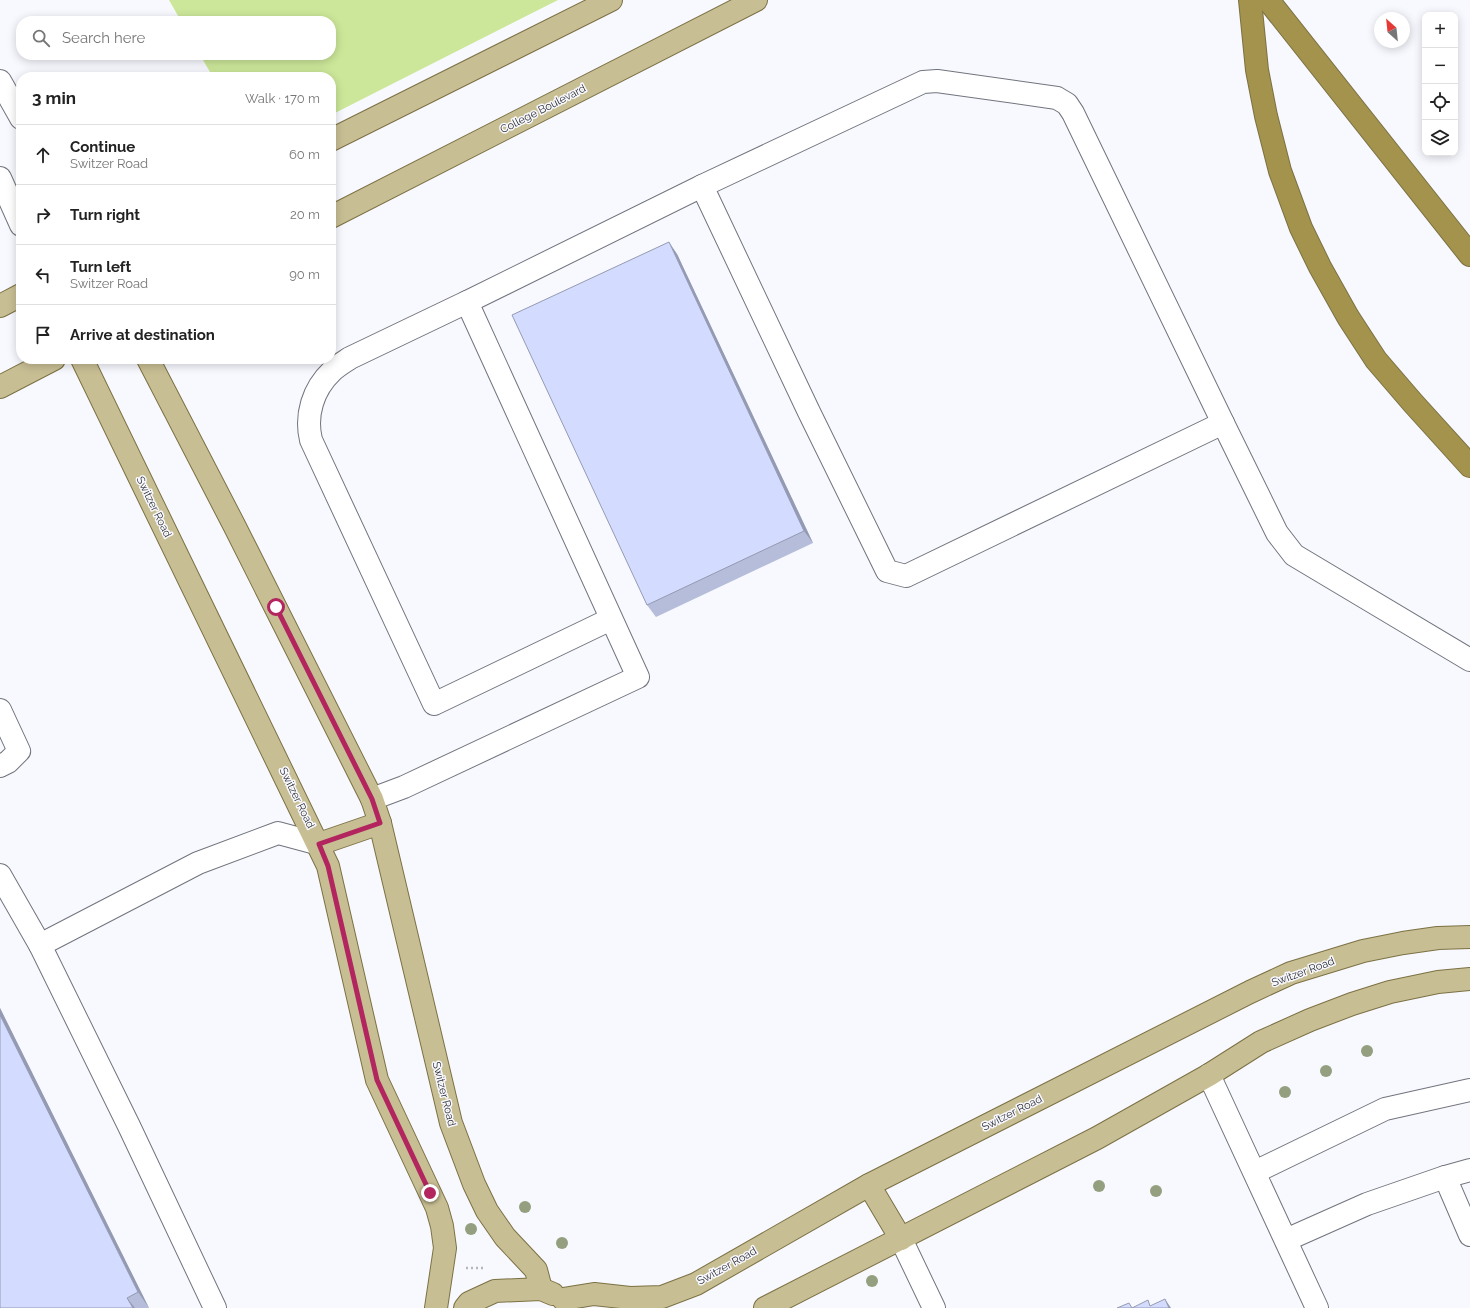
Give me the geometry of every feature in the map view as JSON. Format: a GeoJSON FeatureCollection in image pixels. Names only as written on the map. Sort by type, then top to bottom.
{"type":"FeatureCollection","features":[{"type":"Feature","properties":{"kind":"highway"},"geometry":{"type":"LineString","coordinates":[[1250,0],[1257,70],[1266,116],[1280,171],[1301,228],[1320,267],[1348,317],[1376,360],[1470,466]]}},
{"type":"Feature","properties":{"kind":"highway"},"geometry":{"type":"LineString","coordinates":[[1268,0],[1470,255]]}},
{"type":"Feature","properties":{"kind":"main road"},"geometry":{"type":"LineString","coordinates":[[336,137],[610,0]]}},
{"type":"Feature","properties":{"kind":"main road","name":"College Boulevard"},"geometry":{"type":"LineString","coordinates":[[336,214],[756,0]]}},
{"type":"Feature","properties":{"kind":"main road"},"geometry":{"type":"LineString","coordinates":[[0,306],[16,298]]}},
{"type":"Feature","properties":{"kind":"main road"},"geometry":{"type":"LineString","coordinates":[[0,386],[44,364]]}},
{"type":"Feature","properties":{"kind":"main road","name":"Switzer Road"},"geometry":{"type":"LineString","coordinates":[[84,364],[319,844],[328,866],[377,1080],[437,1208],[442,1226],[445,1248],[436,1308]]}},
{"type":"Feature","properties":{"kind":"main road","name":"Switzer Road"},"geometry":{"type":"LineString","coordinates":[[151,364],[238,532],[372,799],[380,823],[451,1123],[474,1184],[487,1211],[505,1237],[536,1270],[541,1289]]}},
{"type":"Feature","properties":{"kind":"main road"},"geometry":{"type":"LineString","coordinates":[[319,844],[380,823]]}},
{"type":"Feature","properties":{"kind":"main road","name":"Switzer Road"},"geometry":{"type":"LineString","coordinates":[[568,1304],[594,1294],[630,1298],[662,1297],[696,1284],[869,1185],[1250,992],[1291,974],[1364,951],[1395,944],[1438,938],[1470,937]]}},
{"type":"Feature","properties":{"kind":"main road"},"geometry":{"type":"LineString","coordinates":[[765,1308],[1097,1138],[1209,1075],[1261,1042],[1310,1020],[1352,1004],[1390,992],[1438,982],[1470,980]]}},
{"type":"Feature","properties":{"kind":"main road"},"geometry":{"type":"LineString","coordinates":[[869,1185],[900,1239]]}},
{"type":"Feature","properties":{"kind":"main road"},"geometry":{"type":"LineString","coordinates":[[465,1308],[469,1303],[495,1291],[541,1289],[568,1304]]}},
{"type":"Feature","properties":{"kind":"street"},"geometry":{"type":"LineString","coordinates":[[0,81],[12,112]]}},
{"type":"Feature","properties":{"kind":"street"},"geometry":{"type":"LineString","coordinates":[[611,619],[434,704],[311,440],[308,429],[309,413],[314,397],[324,380],[333,370],[350,358],[702,186],[923,82],[937,81],[1057,98],[1067,104],[1073,113],[1276,533],[1294,555],[1470,660]]}},
{"type":"Feature","properties":{"kind":"street"},"geometry":{"type":"LineString","coordinates":[[0,178],[16,214]]}},
{"type":"Feature","properties":{"kind":"street"},"geometry":{"type":"LineString","coordinates":[[702,186],[809,412],[887,571],[906,576],[1223,422]]}},
{"type":"Feature","properties":{"kind":"street"},"geometry":{"type":"LineString","coordinates":[[372,799],[404,786],[638,678],[467,302]]}},
{"type":"Feature","properties":{"kind":"street"},"geometry":{"type":"LineString","coordinates":[[0,710],[19,752],[8,762],[0,766]]}},
{"type":"Feature","properties":{"kind":"street"},"geometry":{"type":"LineString","coordinates":[[40,945],[198,863],[278,832],[319,844]]}},
{"type":"Feature","properties":{"kind":"street"},"geometry":{"type":"LineString","coordinates":[[0,875],[40,945],[129,1126],[215,1308]]}},
{"type":"Feature","properties":{"kind":"street"},"geometry":{"type":"LineString","coordinates":[[1209,1075],[1317,1308]]}},
{"type":"Feature","properties":{"kind":"street"},"geometry":{"type":"LineString","coordinates":[[1255,1172],[1385,1109],[1470,1090]]}},
{"type":"Feature","properties":{"kind":"street"},"geometry":{"type":"LineString","coordinates":[[1286,1240],[1367,1204],[1470,1170]]}},
{"type":"Feature","properties":{"kind":"street"},"geometry":{"type":"LineString","coordinates":[[1445,1177],[1470,1235]]}},
{"type":"Feature","properties":{"kind":"street"},"geometry":{"type":"LineString","coordinates":[[900,1239],[934,1308]]}},
{"type":"Feature","properties":{"kind":"path"},"geometry":{"type":"LineString","coordinates":[[464,1268],[486,1268]]}},
{"type":"Feature","properties":{"kind":"green space"},"geometry":{"type":"Polygon","coordinates":[[[169,0],[558,0],[336,112],[336,72],[210,72],[203,60],[336,60],[336,16],[178,16],[169,0]]]}},
{"type":"Feature","properties":{"kind":"building"},"geometry":{"type":"Polygon","coordinates":[[[669,242],[804,531],[647,605],[512,315],[669,242]]]}},
{"type":"Feature","properties":{"kind":"building"},"geometry":{"type":"Polygon","coordinates":[[[0,1015],[138,1292],[127,1298],[133,1308],[0,1308],[0,1015]]]}},
{"type":"Feature","properties":{"kind":"building"},"geometry":{"type":"Polygon","coordinates":[[[1165,1299],[1169,1308],[1132,1308],[1148,1300],[1150,1306],[1165,1299]]]}},
{"type":"Feature","properties":{"kind":"building"},"geometry":{"type":"Polygon","coordinates":[[[1129,1303],[1132,1308],[1117,1308],[1129,1303]]]}},
{"type":"Feature","properties":{"kind":"route"},"geometry":{"type":"LineString","coordinates":[[276,607],[372,799],[380,823],[319,844],[328,866],[377,1080],[430,1193]]}}]}
